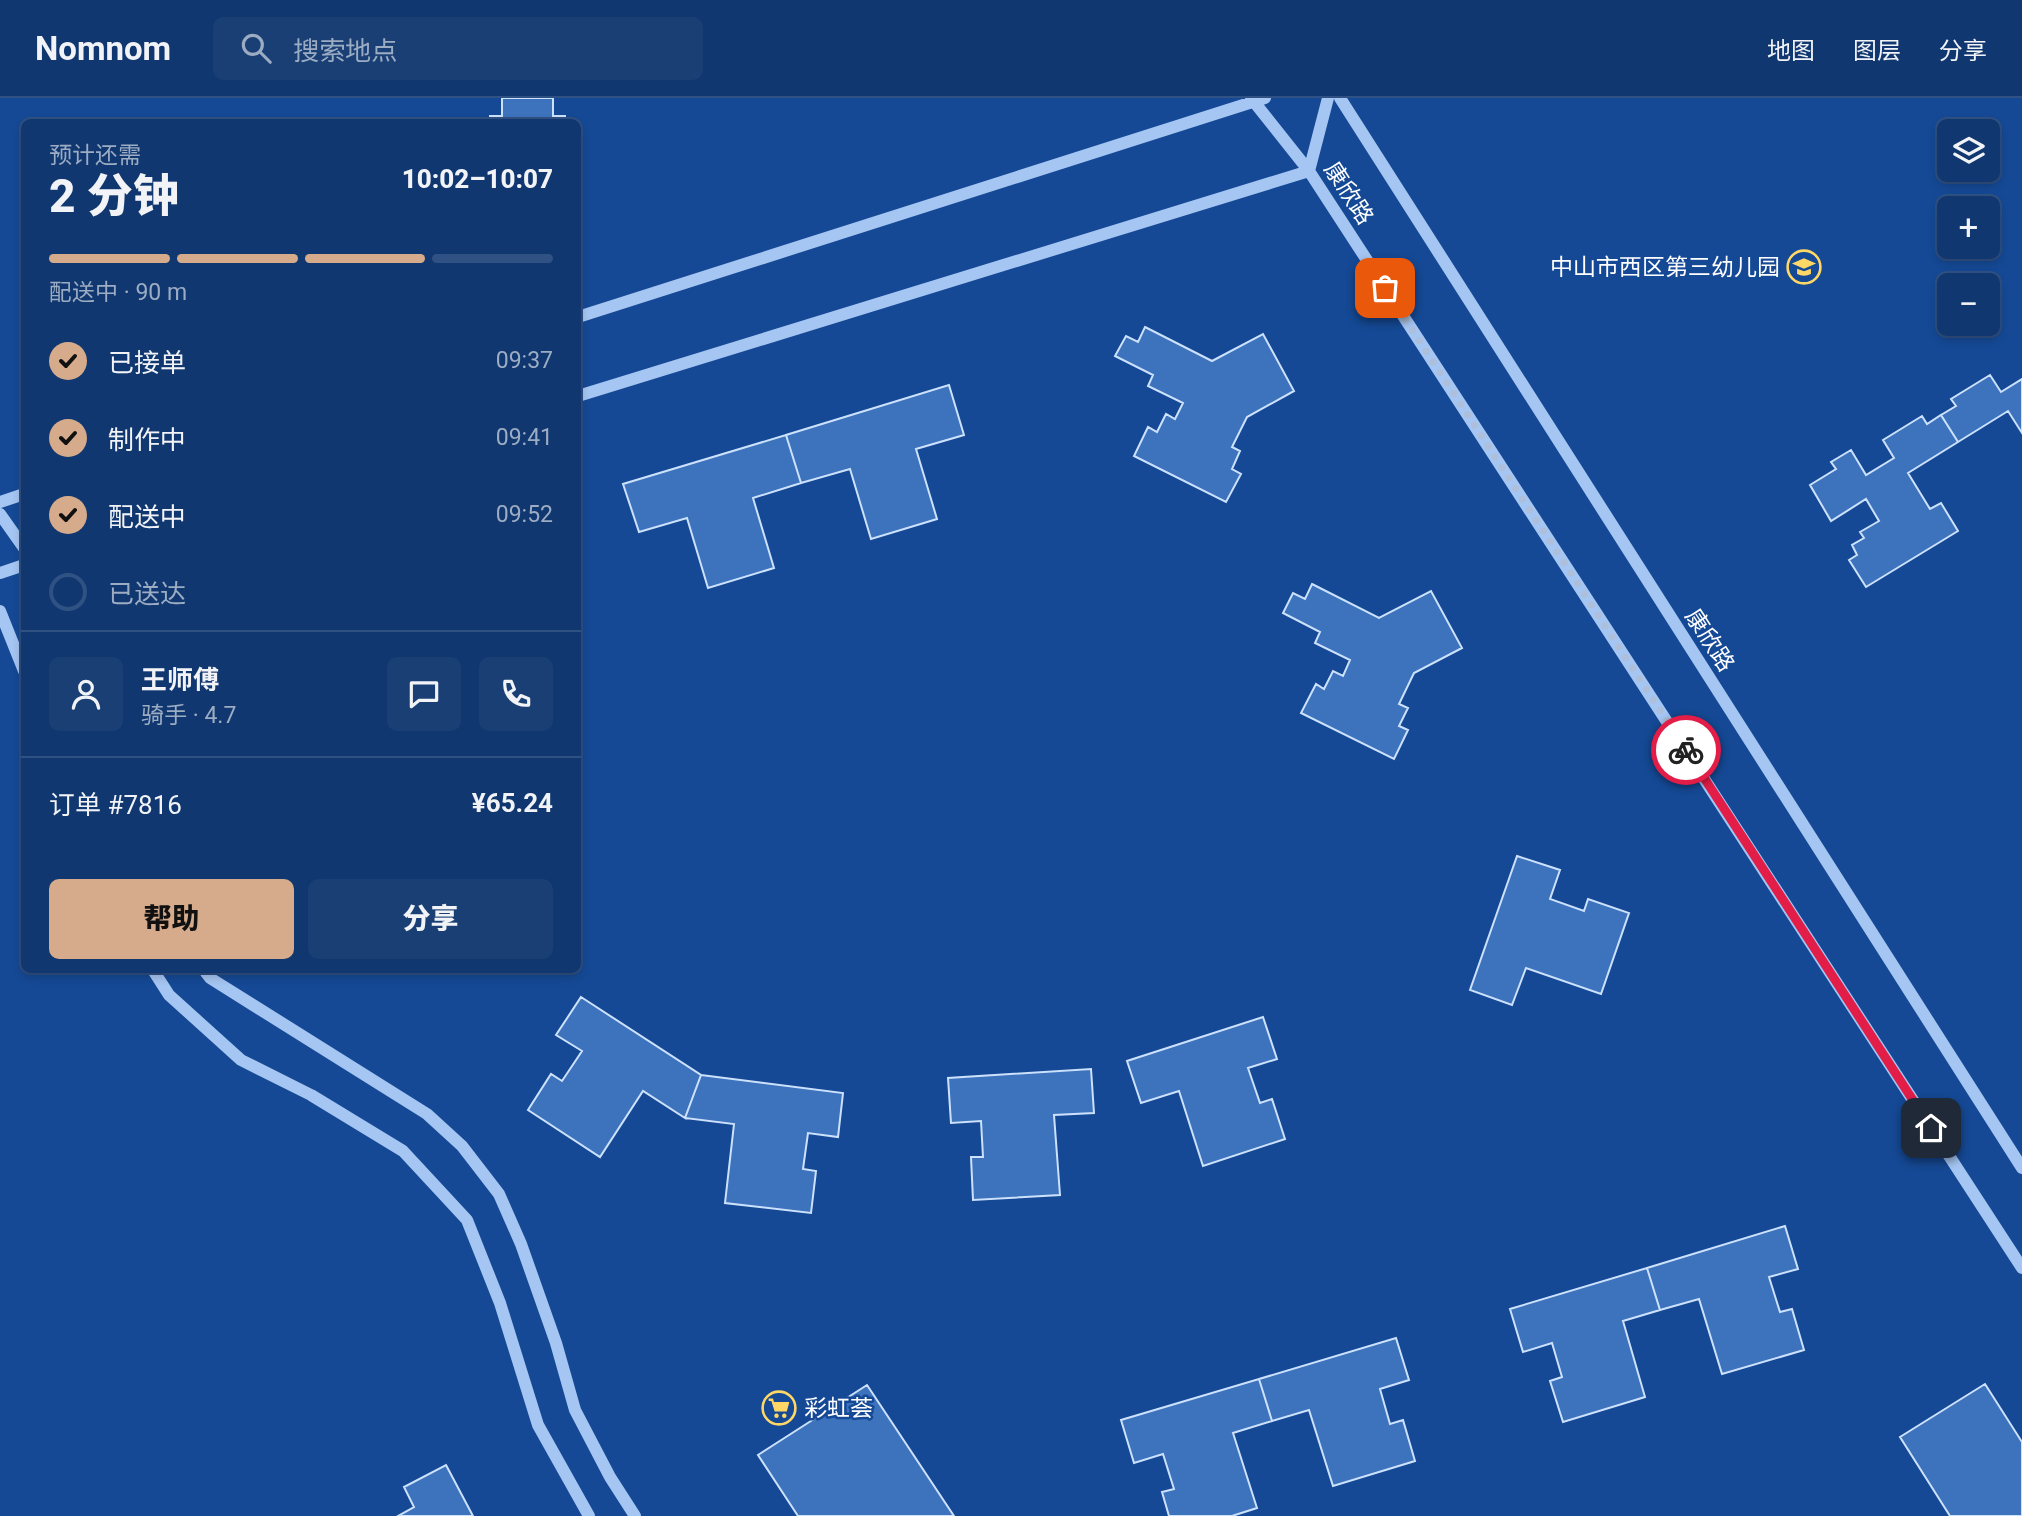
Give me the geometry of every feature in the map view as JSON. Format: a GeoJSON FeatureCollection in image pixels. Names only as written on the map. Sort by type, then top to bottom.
{"type":"FeatureCollection","features":[{"type":"Feature","properties":{"kind":"street"},"geometry":{"type":"LineString","coordinates":[[581,395],[1309,171],[1328,98]]}},
{"type":"Feature","properties":{"kind":"street","name":"康欣路"},"geometry":{"type":"LineString","coordinates":[[1339,98],[2022,1168]]}},
{"type":"Feature","properties":{"kind":"street"},"geometry":{"type":"LineString","coordinates":[[581,316],[1256,99]]}},
{"type":"Feature","properties":{"kind":"street","name":"康欣路"},"geometry":{"type":"LineString","coordinates":[[1256,99],[1309,171],[2022,1268]]}},
{"type":"Feature","properties":{"kind":"street"},"geometry":{"type":"LineString","coordinates":[[0,502],[21,495]]}},
{"type":"Feature","properties":{"kind":"street"},"geometry":{"type":"LineString","coordinates":[[0,514],[21,544]]}},
{"type":"Feature","properties":{"kind":"street"},"geometry":{"type":"LineString","coordinates":[[0,573],[21,566]]}},
{"type":"Feature","properties":{"kind":"street"},"geometry":{"type":"LineString","coordinates":[[0,611],[21,664]]}},
{"type":"Feature","properties":{"kind":"street"},"geometry":{"type":"LineString","coordinates":[[155,973],[169,995],[241,1060],[311,1095],[403,1151],[467,1220],[500,1303],[538,1425],[589,1516]]}},
{"type":"Feature","properties":{"kind":"street"},"geometry":{"type":"LineString","coordinates":[[206,973],[210,978],[427,1114],[462,1146],[499,1194],[521,1244],[552,1331],[575,1410],[610,1477],[635,1516]]}},
{"type":"Feature","properties":{"kind":"building"},"geometry":{"type":"Polygon","coordinates":[[[502,98],[553,98],[553,116],[565,116],[565,119],[490,119],[490,116],[502,116],[502,98]]]}},
{"type":"Feature","properties":{"kind":"building"},"geometry":{"type":"Polygon","coordinates":[[[1145,327],[1212,361],[1263,334],[1294,391],[1247,417],[1232,447],[1240,451],[1232,469],[1241,474],[1226,502],[1134,456],[1148,427],[1157,432],[1166,414],[1175,419],[1183,403],[1148,386],[1153,375],[1115,356],[1126,336],[1138,342],[1145,327]]]}},
{"type":"Feature","properties":{"kind":"building"},"geometry":{"type":"Polygon","coordinates":[[[1990,375],[2001,392],[2022,379],[2022,433],[2008,411],[1958,442],[1941,415],[1956,406],[1951,399],[1990,375]]]}},
{"type":"Feature","properties":{"kind":"building"},"geometry":{"type":"Polygon","coordinates":[[[949,385],[964,435],[916,449],[937,519],[871,539],[850,469],[801,483],[786,435],[949,385]]]}},
{"type":"Feature","properties":{"kind":"building"},"geometry":{"type":"Polygon","coordinates":[[[1941,415],[1958,442],[1908,473],[1930,509],[1941,503],[1958,531],[1866,587],[1849,560],[1857,555],[1852,545],[1864,538],[1860,532],[1879,521],[1866,499],[1831,521],[1810,485],[1836,469],[1831,462],[1851,450],[1866,475],[1894,458],[1883,440],[1922,416],[1927,424],[1941,415]]]}},
{"type":"Feature","properties":{"kind":"building"},"geometry":{"type":"Polygon","coordinates":[[[786,435],[801,483],[753,498],[774,568],[708,588],[687,518],[639,532],[623,484],[786,435]]]}},
{"type":"Feature","properties":{"kind":"building"},"geometry":{"type":"Polygon","coordinates":[[[1312,584],[1379,618],[1431,591],[1462,648],[1414,673],[1399,704],[1408,708],[1399,726],[1408,730],[1394,759],[1301,713],[1316,684],[1324,689],[1333,671],[1343,676],[1350,660],[1315,643],[1320,632],[1283,613],[1293,593],[1305,599],[1312,584]]]}},
{"type":"Feature","properties":{"kind":"building"},"geometry":{"type":"Polygon","coordinates":[[[1517,856],[1560,870],[1550,899],[1584,911],[1588,899],[1629,913],[1601,994],[1526,968],[1512,1005],[1470,990],[1517,856]]]}},
{"type":"Feature","properties":{"kind":"building"},"geometry":{"type":"Polygon","coordinates":[[[581,997],[701,1075],[685,1118],[643,1091],[600,1157],[528,1110],[551,1074],[562,1081],[582,1051],[556,1035],[581,997]]]}},
{"type":"Feature","properties":{"kind":"building"},"geometry":{"type":"Polygon","coordinates":[[[1263,1017],[1277,1059],[1248,1068],[1260,1103],[1272,1099],[1285,1139],[1203,1166],[1179,1091],[1141,1103],[1127,1061],[1263,1017]]]}},
{"type":"Feature","properties":{"kind":"building"},"geometry":{"type":"Polygon","coordinates":[[[1091,1069],[1094,1113],[1054,1115],[1060,1195],[973,1200],[971,1157],[983,1157],[981,1121],[951,1123],[948,1078],[1091,1069]]]}},
{"type":"Feature","properties":{"kind":"building"},"geometry":{"type":"Polygon","coordinates":[[[701,1075],[843,1093],[838,1137],[808,1133],[803,1169],[816,1171],[811,1213],[725,1203],[734,1124],[685,1118],[701,1075]]]}},
{"type":"Feature","properties":{"kind":"building"},"geometry":{"type":"Polygon","coordinates":[[[1785,1226],[1798,1269],[1769,1277],[1780,1312],[1792,1309],[1804,1350],[1722,1374],[1699,1299],[1660,1310],[1647,1268],[1785,1226]]]}},
{"type":"Feature","properties":{"kind":"building"},"geometry":{"type":"Polygon","coordinates":[[[1647,1268],[1660,1310],[1623,1321],[1645,1397],[1563,1422],[1550,1381],[1562,1377],[1552,1343],[1523,1352],[1510,1309],[1647,1268]]]}},
{"type":"Feature","properties":{"kind":"building"},"geometry":{"type":"Polygon","coordinates":[[[1396,1338],[1409,1380],[1380,1389],[1390,1424],[1403,1420],[1415,1461],[1333,1486],[1309,1410],[1272,1421],[1259,1379],[1396,1338]]]}},
{"type":"Feature","properties":{"kind":"building"},"geometry":{"type":"Polygon","coordinates":[[[1259,1379],[1272,1421],[1233,1433],[1257,1508],[1232,1516],[1169,1516],[1162,1492],[1174,1489],[1163,1454],[1134,1463],[1121,1420],[1259,1379]]]}},
{"type":"Feature","properties":{"kind":"building"},"geometry":{"type":"Polygon","coordinates":[[[1985,1384],[2022,1442],[2022,1516],[1950,1516],[1900,1437],[1985,1384]]]}},
{"type":"Feature","properties":{"kind":"building"},"geometry":{"type":"Polygon","coordinates":[[[867,1385],[954,1516],[798,1516],[758,1455],[867,1385]]]}},
{"type":"Feature","properties":{"kind":"building"},"geometry":{"type":"Polygon","coordinates":[[[446,1465],[473,1516],[398,1516],[414,1507],[404,1487],[446,1465]]]}},
{"type":"Feature","properties":{"kind":"way so far"},"geometry":{"type":"LineString","coordinates":[[1385,288],[1686,750]]}},
{"type":"Feature","properties":{"kind":"place","name":"中山市西区第三幼儿园"},"geometry":{"type":"Point","coordinates":[1804,267]}},
{"type":"Feature","properties":{"kind":"place","name":"彩虹荟"},"geometry":{"type":"Point","coordinates":[779,1408]}},
{"type":"Feature","properties":{"kind":"route"},"geometry":{"type":"LineString","coordinates":[[1686,750],[1931,1128]]}}]}
